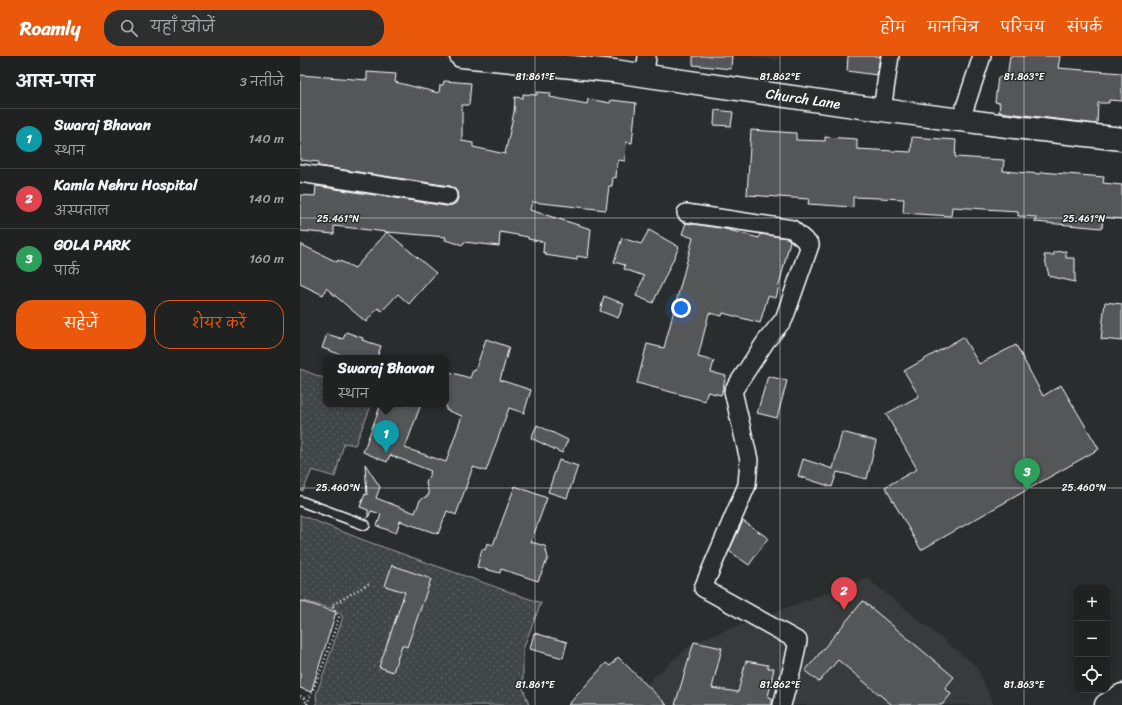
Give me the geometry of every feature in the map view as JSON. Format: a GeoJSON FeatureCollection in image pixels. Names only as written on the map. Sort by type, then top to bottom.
{"type":"FeatureCollection","features":[{"type":"Feature","properties":{"kind":"street","name":"Church Lane"},"geometry":{"type":"LineString","coordinates":[[461,56],[614,71],[646,66],[882,110],[1122,139]]}},
{"type":"Feature","properties":{"kind":"street"},"geometry":{"type":"LineString","coordinates":[[882,110],[890,56]]}},
{"type":"Feature","properties":{"kind":"street"},"geometry":{"type":"LineString","coordinates":[[961,119],[982,56]]}},
{"type":"Feature","properties":{"kind":"street"},"geometry":{"type":"LineString","coordinates":[[300,173],[448,196]]}},
{"type":"Feature","properties":{"kind":"street"},"geometry":{"type":"LineString","coordinates":[[686,213],[792,229],[810,245],[784,320],[766,341],[733,391],[749,460],[747,485],[703,588],[798,641],[782,705]]}},
{"type":"Feature","properties":{"kind":"street"},"geometry":{"type":"LineString","coordinates":[[1106,705],[1122,695]]}},
{"type":"Feature","properties":{"kind":"lane"},"geometry":{"type":"LineString","coordinates":[[300,501],[365,525]]}},
{"type":"Feature","properties":{"kind":"path"},"geometry":{"type":"LineString","coordinates":[[300,696],[308,704],[324,662],[339,617],[332,605],[370,583]]}},
{"type":"Feature","properties":{"kind":"shaded area"},"geometry":{"type":"Polygon","coordinates":[[[745,56],[779,56],[778,60],[745,56]]]}},
{"type":"Feature","properties":{"kind":"shaded area"},"geometry":{"type":"Polygon","coordinates":[[[300,369],[323,378],[323,407],[371,407],[355,445],[344,443],[335,477],[312,470],[303,491],[300,490],[300,369]]]}},
{"type":"Feature","properties":{"kind":"shaded area"},"geometry":{"type":"Polygon","coordinates":[[[300,515],[366,541],[541,603],[523,649],[523,688],[529,705],[317,705],[316,695],[343,617],[337,610],[300,600],[300,515]]]}},
{"type":"Feature","properties":{"kind":"shaded area"},"geometry":{"type":"Polygon","coordinates":[[[867,578],[976,666],[994,705],[571,705],[606,663],[646,684],[694,642],[867,578]]]}},
{"type":"Feature","properties":{"kind":"building"},"geometry":{"type":"Polygon","coordinates":[[[693,56],[732,56],[731,69],[693,65],[693,56]]]}},
{"type":"Feature","properties":{"kind":"building"},"geometry":{"type":"Polygon","coordinates":[[[848,56],[880,56],[877,75],[847,71],[848,56]]]}},
{"type":"Feature","properties":{"kind":"building"},"geometry":{"type":"Polygon","coordinates":[[[1010,56],[1060,56],[1058,68],[1122,73],[1122,101],[1109,100],[1109,103],[1098,103],[1097,124],[999,112],[1000,103],[995,102],[998,77],[1007,78],[1010,56]]]}},
{"type":"Feature","properties":{"kind":"building"},"geometry":{"type":"Polygon","coordinates":[[[367,72],[396,74],[395,82],[439,93],[440,85],[443,85],[444,81],[471,83],[469,105],[462,105],[462,141],[473,143],[473,147],[505,154],[514,112],[515,97],[523,98],[523,94],[537,95],[537,92],[551,93],[550,97],[587,104],[588,99],[610,103],[611,100],[636,103],[632,143],[626,142],[625,161],[618,160],[616,178],[613,177],[612,186],[609,186],[606,210],[532,202],[530,210],[591,229],[588,258],[577,256],[577,260],[545,255],[546,253],[543,252],[544,242],[528,239],[528,237],[500,232],[499,246],[464,242],[463,245],[445,240],[446,237],[334,226],[334,234],[300,231],[300,195],[315,196],[316,186],[446,206],[456,203],[458,198],[457,192],[450,186],[318,166],[319,162],[300,160],[300,75],[367,80],[367,72]]]}},
{"type":"Feature","properties":{"kind":"building"},"geometry":{"type":"Polygon","coordinates":[[[715,110],[733,112],[731,126],[714,125],[715,110]]]}},
{"type":"Feature","properties":{"kind":"building"},"geometry":{"type":"Polygon","coordinates":[[[751,130],[796,133],[796,140],[825,141],[825,137],[857,139],[857,149],[911,152],[912,137],[956,140],[955,157],[1004,160],[1003,171],[1041,174],[1041,172],[1104,177],[1103,183],[1122,185],[1122,219],[1103,217],[1102,228],[1035,222],[1036,217],[1018,216],[1018,211],[952,207],[951,216],[903,213],[904,199],[853,197],[853,207],[808,204],[809,199],[747,195],[751,130]]]}},
{"type":"Feature","properties":{"kind":"building"},"geometry":{"type":"Polygon","coordinates":[[[686,223],[721,228],[759,238],[760,234],[788,238],[790,241],[776,298],[768,296],[760,323],[723,313],[722,316],[709,313],[698,357],[714,361],[711,372],[726,376],[721,395],[707,392],[705,401],[637,383],[647,344],[664,348],[693,238],[682,234],[686,223]]]}},
{"type":"Feature","properties":{"kind":"building"},"geometry":{"type":"Polygon","coordinates":[[[649,230],[679,247],[653,303],[636,296],[644,276],[624,269],[625,265],[614,262],[622,238],[641,244],[649,230]]]}},
{"type":"Feature","properties":{"kind":"building"},"geometry":{"type":"Polygon","coordinates":[[[387,232],[436,273],[409,304],[398,294],[382,311],[378,308],[366,322],[326,288],[323,295],[300,284],[300,244],[337,262],[338,260],[355,268],[387,232]]]}},
{"type":"Feature","properties":{"kind":"building"},"geometry":{"type":"Polygon","coordinates":[[[1066,251],[1066,258],[1075,258],[1075,282],[1049,276],[1044,255],[1054,255],[1054,252],[1066,251]]]}},
{"type":"Feature","properties":{"kind":"building"},"geometry":{"type":"Polygon","coordinates":[[[604,296],[624,304],[618,318],[600,311],[604,296]]]}},
{"type":"Feature","properties":{"kind":"building"},"geometry":{"type":"Polygon","coordinates":[[[1105,302],[1122,304],[1122,341],[1101,339],[1105,302]]]}},
{"type":"Feature","properties":{"kind":"building"},"geometry":{"type":"Polygon","coordinates":[[[346,332],[363,338],[362,340],[381,346],[378,355],[338,355],[322,348],[327,334],[343,339],[346,332]]]}},
{"type":"Feature","properties":{"kind":"building"},"geometry":{"type":"Polygon","coordinates":[[[963,337],[979,364],[1016,345],[1043,396],[1061,385],[1099,449],[921,550],[885,487],[917,469],[886,414],[919,396],[904,371],[963,337]]]}},
{"type":"Feature","properties":{"kind":"building"},"geometry":{"type":"Polygon","coordinates":[[[486,339],[509,347],[500,380],[531,390],[524,413],[509,408],[486,471],[473,467],[456,515],[447,511],[438,534],[400,521],[396,533],[377,526],[381,514],[371,511],[368,518],[368,510],[360,507],[365,494],[367,495],[365,464],[380,487],[376,498],[415,513],[420,500],[429,495],[426,483],[431,471],[390,455],[387,462],[363,452],[380,407],[420,407],[405,448],[446,462],[462,416],[446,410],[446,407],[449,407],[449,372],[470,378],[473,370],[475,371],[486,339]]]}},
{"type":"Feature","properties":{"kind":"building"},"geometry":{"type":"Polygon","coordinates":[[[768,376],[787,381],[777,418],[757,413],[768,376]]]}},
{"type":"Feature","properties":{"kind":"building"},"geometry":{"type":"Polygon","coordinates":[[[537,425],[568,440],[562,453],[531,438],[537,425]]]}},
{"type":"Feature","properties":{"kind":"building"},"geometry":{"type":"Polygon","coordinates":[[[842,432],[876,441],[867,479],[837,472],[832,487],[798,476],[803,459],[833,469],[842,432]]]}},
{"type":"Feature","properties":{"kind":"building"},"geometry":{"type":"Polygon","coordinates":[[[559,460],[578,466],[567,498],[548,492],[559,460]]]}},
{"type":"Feature","properties":{"kind":"building"},"geometry":{"type":"Polygon","coordinates":[[[515,486],[547,498],[531,542],[545,546],[548,558],[538,581],[501,569],[500,573],[477,567],[482,549],[485,550],[487,543],[493,545],[515,486]]]}},
{"type":"Feature","properties":{"kind":"building"},"geometry":{"type":"Polygon","coordinates":[[[743,521],[768,538],[749,565],[729,551],[743,521]]]}},
{"type":"Feature","properties":{"kind":"building"},"geometry":{"type":"Polygon","coordinates":[[[392,565],[431,579],[407,647],[402,645],[393,672],[379,667],[405,592],[385,586],[392,565]]]}},
{"type":"Feature","properties":{"kind":"building"},"geometry":{"type":"Polygon","coordinates":[[[300,601],[336,612],[311,692],[300,688],[300,601]]]}},
{"type":"Feature","properties":{"kind":"building"},"geometry":{"type":"Polygon","coordinates":[[[863,601],[954,677],[945,688],[951,694],[942,705],[892,705],[838,660],[819,682],[805,671],[863,601]]]}},
{"type":"Feature","properties":{"kind":"building"},"geometry":{"type":"Polygon","coordinates":[[[534,633],[567,642],[563,658],[530,649],[534,633]]]}},
{"type":"Feature","properties":{"kind":"building"},"geometry":{"type":"Polygon","coordinates":[[[694,642],[722,648],[712,688],[738,692],[746,661],[768,665],[768,668],[774,668],[768,697],[772,698],[772,705],[675,705],[694,642]]]}},
{"type":"Feature","properties":{"kind":"building"},"geometry":{"type":"Polygon","coordinates":[[[618,657],[667,705],[568,705],[606,663],[610,666],[618,657]]]}},
{"type":"Feature","properties":{"kind":"place","name":"Swaraj Bhavan"},"geometry":{"type":"Point","coordinates":[386,453]}},
{"type":"Feature","properties":{"kind":"place","name":"GOLA PARK"},"geometry":{"type":"Point","coordinates":[1027,491]}},
{"type":"Feature","properties":{"kind":"place","name":"Kamla Nehru Hospital"},"geometry":{"type":"Point","coordinates":[844,610]}}]}
